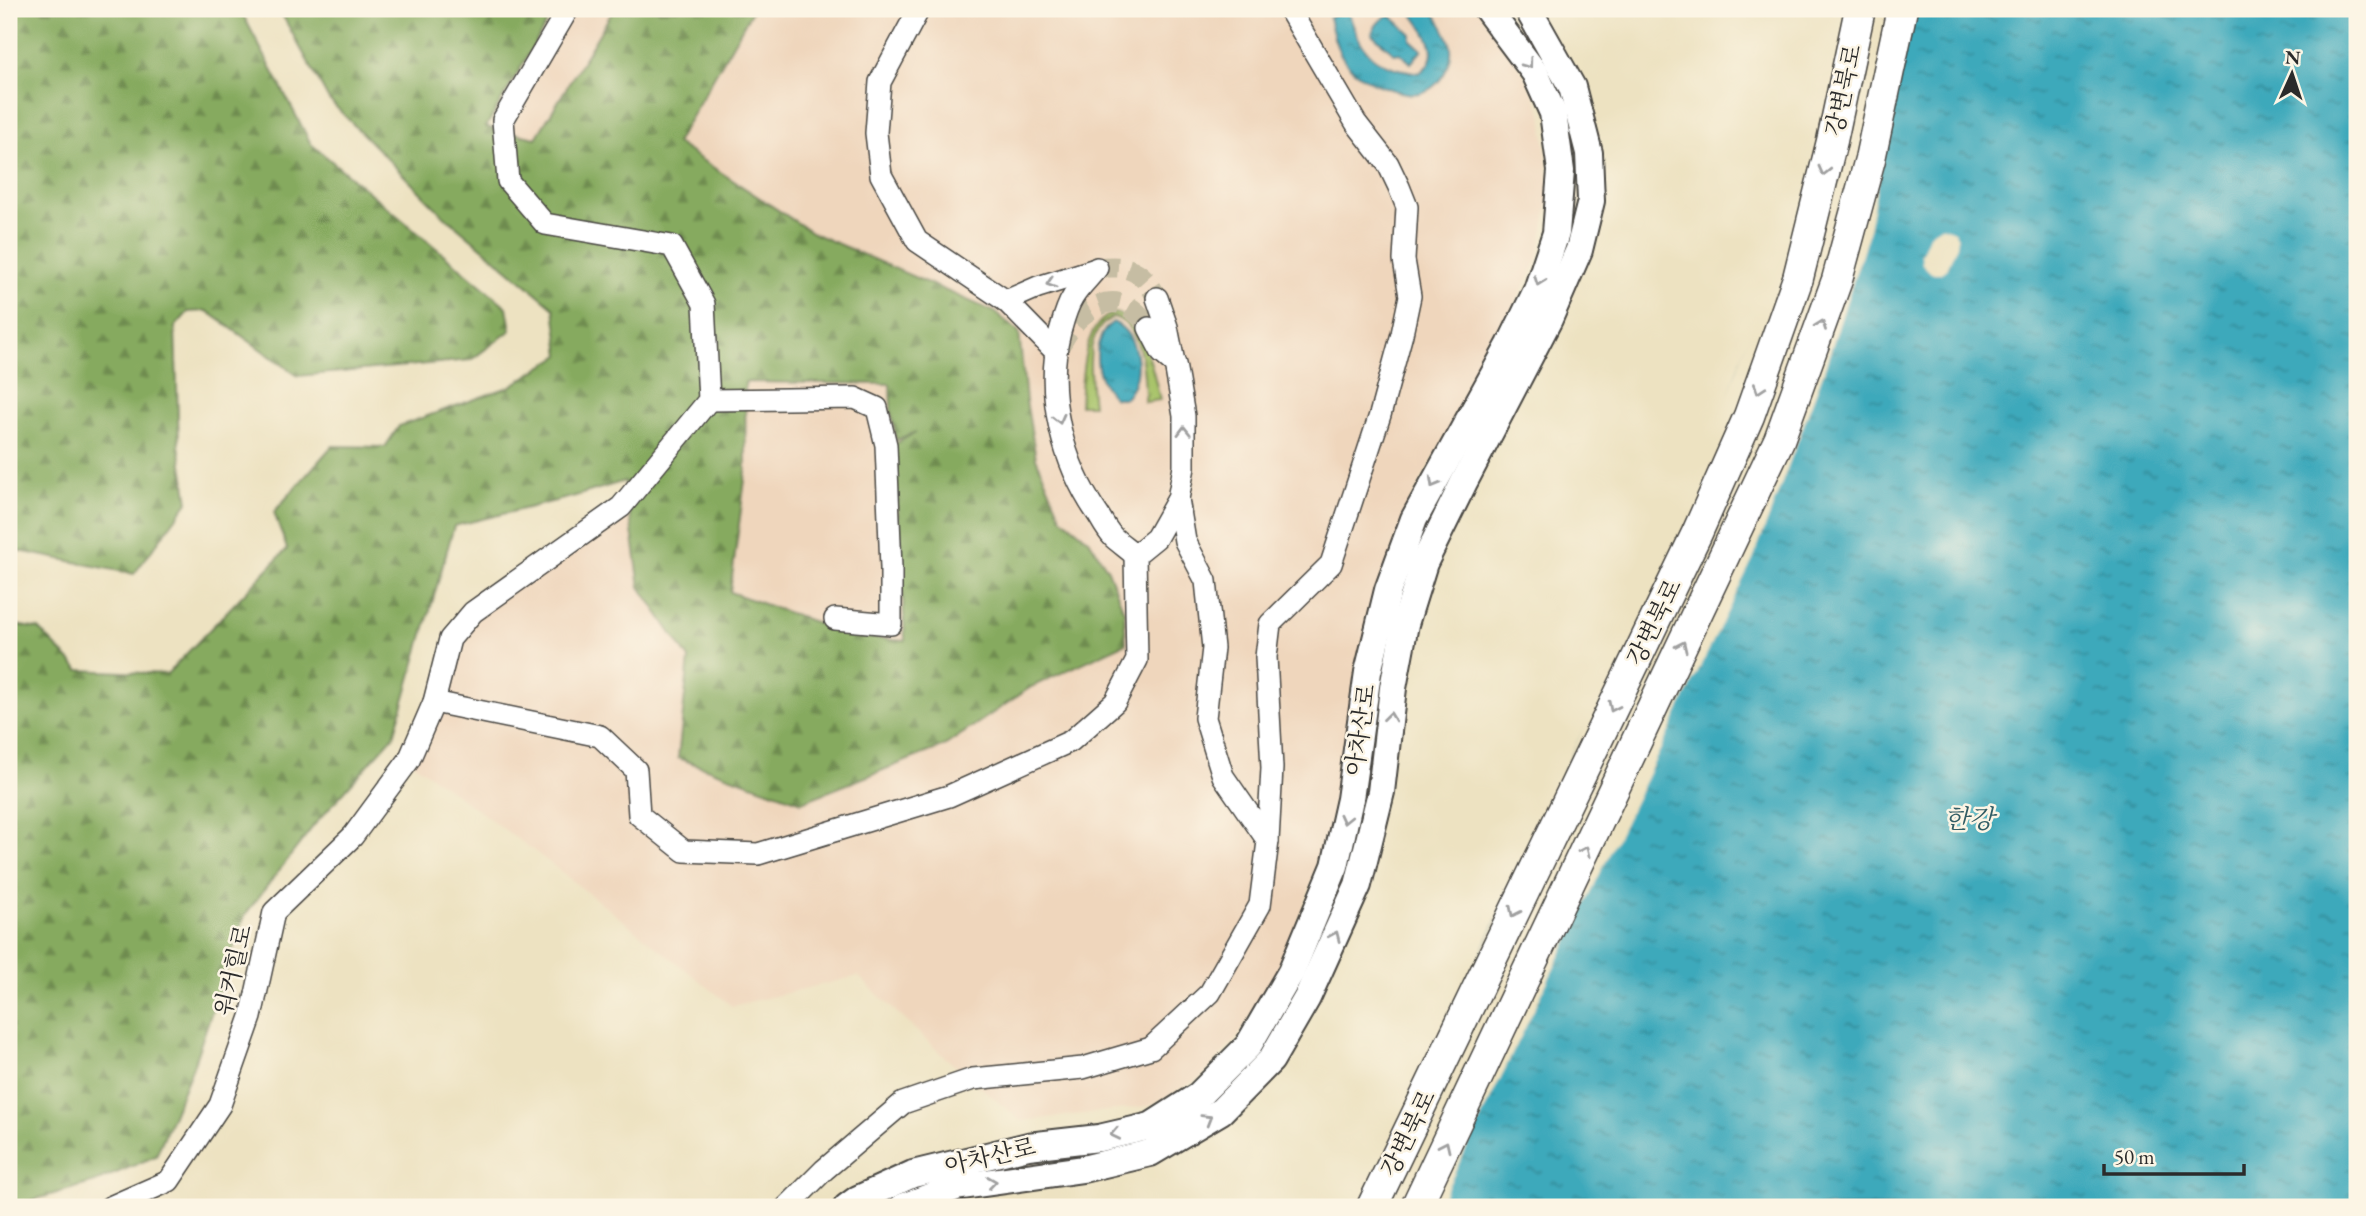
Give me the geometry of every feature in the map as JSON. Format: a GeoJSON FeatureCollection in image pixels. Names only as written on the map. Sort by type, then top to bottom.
{"type":"FeatureCollection","features":[{"type":"Feature","properties":{"kind":"highway","name":"강변북로"},"geometry":{"type":"LineString","coordinates":[[1371,1207],[1697,533],[1749,416],[1797,278],[1832,141],[1860,9]]}},
{"type":"Feature","properties":{"kind":"highway","name":"강변북로"},"geometry":{"type":"LineString","coordinates":[[1416,1207],[1779,440],[1837,280],[1870,159],[1902,9]]}},
{"type":"Feature","properties":{"kind":"main road","name":"아차산로"},"geometry":{"type":"LineString","coordinates":[[847,1207],[858,1199],[913,1174],[1028,1146],[1099,1138],[1151,1126],[1198,1096],[1248,1046],[1291,972],[1335,866],[1350,799],[1368,672],[1388,590],[1414,519],[1510,345],[1536,290],[1556,233],[1561,171],[1552,113],[1535,73],[1487,9]]}},
{"type":"Feature","properties":{"kind":"main road","name":"아차산로"},"geometry":{"type":"LineString","coordinates":[[903,1207],[956,1187],[1083,1169],[1150,1153],[1221,1111],[1271,1060],[1307,998],[1358,885],[1381,792],[1393,688],[1405,624],[1424,563],[1549,319],[1579,250],[1591,201],[1589,153],[1572,87],[1528,9]]}},
{"type":"Feature","properties":{"kind":"street"},"geometry":{"type":"LineString","coordinates":[[568,9],[503,120],[508,181],[545,224],[672,246],[705,304],[709,400],[855,398],[877,408],[886,445],[891,624],[835,619]]}},
{"type":"Feature","properties":{"kind":"street"},"geometry":{"type":"LineString","coordinates":[[919,9],[880,82],[876,133],[881,175],[917,241],[1006,301],[1055,351]]}},
{"type":"Feature","properties":{"kind":"street"},"geometry":{"type":"LineString","coordinates":[[788,1207],[824,1170],[903,1103],[973,1079],[1083,1069],[1151,1048],[1210,993],[1260,905],[1268,841],[1272,768],[1266,657],[1270,624],[1331,564],[1380,415],[1410,296],[1404,260],[1407,207],[1399,187],[1388,164],[1356,123],[1289,9]]}},
{"type":"Feature","properties":{"kind":"street"},"geometry":{"type":"LineString","coordinates":[[434,702],[600,736],[636,770],[639,815],[684,851],[758,854],[949,796],[1071,741],[1115,702],[1137,660],[1135,555],[1113,537],[1082,491],[1066,448],[1056,407],[1055,351],[1064,316],[1073,297],[1097,268],[1038,287],[1006,301]]}},
{"type":"Feature","properties":{"kind":"street"},"geometry":{"type":"LineString","coordinates":[[1135,555],[1156,538],[1178,499],[1184,467],[1184,416],[1167,327],[1157,298]]}},
{"type":"Feature","properties":{"kind":"street"},"geometry":{"type":"LineString","coordinates":[[1149,328],[1162,353],[1175,365]]}},
{"type":"Feature","properties":{"kind":"street","name":"워커힐로"},"geometry":{"type":"LineString","coordinates":[[110,1207],[169,1181],[220,1105],[251,1017],[274,912],[353,836],[409,760],[434,702],[450,639],[473,612],[621,507],[709,400]]}},
{"type":"Feature","properties":{"kind":"street"},"geometry":{"type":"LineString","coordinates":[[1178,499],[1185,541],[1206,581],[1213,648],[1205,718],[1223,776],[1268,841]]}},
{"type":"Feature","properties":{"kind":"shaded area"},"geometry":{"type":"Polygon","coordinates":[[[568,9],[1477,9],[1524,74],[1542,113],[1550,194],[1538,260],[1405,512],[1358,662],[1331,832],[1280,968],[1238,1037],[1202,1077],[1150,1106],[1021,1121],[940,1053],[858,976],[732,1006],[537,853],[409,760],[450,639],[616,511],[709,400],[545,224],[503,120],[568,9]]]}},
{"type":"Feature","properties":{"kind":"green space"},"geometry":{"type":"Polygon","coordinates":[[[9,9],[240,9],[311,144],[507,307],[511,330],[471,360],[298,376],[207,311],[188,312],[175,327],[179,445],[188,502],[134,574],[9,549],[9,9]]]}},
{"type":"Feature","properties":{"kind":"green space"},"geometry":{"type":"Polygon","coordinates":[[[279,9],[555,9],[486,127],[536,138],[614,9],[753,9],[676,143],[813,233],[995,312],[1019,332],[1026,401],[1036,458],[1061,517],[1089,540],[1108,570],[1124,611],[1126,643],[1031,687],[944,746],[802,802],[678,758],[689,659],[640,587],[625,481],[454,526],[394,736],[315,824],[245,915],[192,1069],[156,1156],[95,1182],[9,1207],[9,624],[39,629],[79,670],[167,674],[287,549],[274,512],[332,446],[385,447],[399,426],[509,387],[560,355],[554,308],[442,214],[329,100],[279,9]],[[745,382],[746,472],[730,592],[854,636],[905,641],[892,446],[916,432],[896,440],[890,384],[745,382]]]}},
{"type":"Feature","properties":{"kind":"green space"},"geometry":{"type":"Polygon","coordinates":[[[1114,313],[1124,317],[1140,336],[1151,363],[1160,400],[1145,402],[1143,366],[1136,340],[1123,322],[1113,317],[1096,333],[1092,344],[1090,369],[1093,405],[1080,405],[1083,366],[1090,339],[1103,319],[1114,313]]]}},
{"type":"Feature","properties":{"kind":"water"},"geometry":{"type":"Polygon","coordinates":[[[1409,9],[1432,9],[1446,34],[1451,51],[1448,67],[1437,83],[1430,89],[1414,94],[1387,88],[1354,70],[1338,48],[1329,17],[1348,11],[1359,39],[1372,56],[1390,66],[1419,73],[1427,66],[1432,50],[1426,33],[1409,9]]]}},
{"type":"Feature","properties":{"kind":"water","name":"한강"},"geometry":{"type":"Polygon","coordinates":[[[1842,9],[2357,9],[2357,1207],[1366,1207],[1704,465],[1775,266],[1842,9]]]}},
{"type":"Feature","properties":{"kind":"water"},"geometry":{"type":"Polygon","coordinates":[[[1390,15],[1411,34],[1411,40],[1422,50],[1411,63],[1400,53],[1395,54],[1372,34],[1378,23],[1390,15]]]}},
{"type":"Feature","properties":{"kind":"water"},"geometry":{"type":"Polygon","coordinates":[[[1113,322],[1129,336],[1136,357],[1135,379],[1125,398],[1115,398],[1108,391],[1102,381],[1097,360],[1100,338],[1113,322]]]}},
{"type":"Feature","properties":{"kind":"pier"},"geometry":{"type":"Polygon","coordinates":[[[1838,9],[1914,9],[1894,96],[1868,235],[1824,371],[1754,557],[1438,1207],[1362,1207],[1504,904],[1573,751],[1632,610],[1701,464],[1737,370],[1772,265],[1838,9]]]}},
{"type":"Feature","properties":{"kind":"pier"},"geometry":{"type":"Polygon","coordinates":[[[1941,226],[1954,231],[1958,238],[1957,245],[1947,269],[1941,273],[1931,273],[1922,264],[1921,255],[1930,233],[1941,226]]]}},
{"type":"Feature","properties":{"kind":"tunnel"},"geometry":{"type":"LineString","coordinates":[[1097,268],[1117,267],[1133,271],[1146,281],[1157,298]]}},
{"type":"Feature","properties":{"kind":"tunnel"},"geometry":{"type":"LineString","coordinates":[[1057,349],[1080,317],[1100,305],[1118,303],[1126,306],[1142,318],[1149,328]]}}]}
